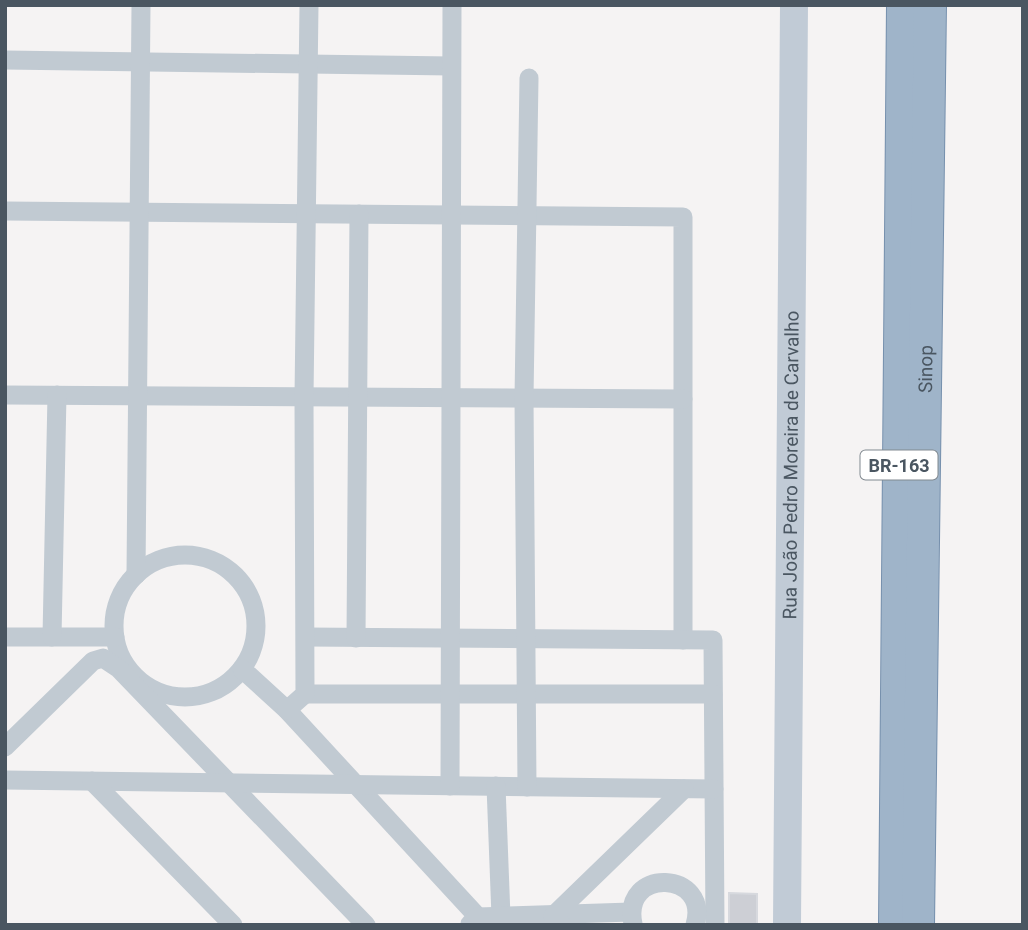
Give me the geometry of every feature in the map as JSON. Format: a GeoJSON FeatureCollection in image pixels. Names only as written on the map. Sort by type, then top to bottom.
{"type":"FeatureCollection","features":[{"type":"Feature","properties":{"kind":"highway","name":"BR-163"},"geometry":{"type":"LineString","coordinates":[[895,925],[903,5]]}},
{"type":"Feature","properties":{"kind":"highway","name":"Sinop"},"geometry":{"type":"LineString","coordinates":[[918,925],[930,5]]}},
{"type":"Feature","properties":{"kind":"main road","name":"Rua João Pedro Moreira de Carvalho"},"geometry":{"type":"LineString","coordinates":[[787,925],[794,5]]}},
{"type":"Feature","properties":{"kind":"street"},"geometry":{"type":"LineString","coordinates":[[136,575],[141,5]]}},
{"type":"Feature","properties":{"kind":"street"},"geometry":{"type":"LineString","coordinates":[[305,694],[304,397],[309,5]]}},
{"type":"Feature","properties":{"kind":"street"},"geometry":{"type":"LineString","coordinates":[[450,786],[452,5]]}},
{"type":"Feature","properties":{"kind":"street"},"geometry":{"type":"LineString","coordinates":[[5,60],[451,66]]}},
{"type":"Feature","properties":{"kind":"street"},"geometry":{"type":"LineString","coordinates":[[527,787],[524,398],[530,78]]}},
{"type":"Feature","properties":{"kind":"street"},"geometry":{"type":"LineString","coordinates":[[5,211],[682,216],[683,640]]}},
{"type":"Feature","properties":{"kind":"street"},"geometry":{"type":"LineString","coordinates":[[356,638],[359,214]]}},
{"type":"Feature","properties":{"kind":"street"},"geometry":{"type":"LineString","coordinates":[[5,395],[683,399]]}},
{"type":"Feature","properties":{"kind":"street"},"geometry":{"type":"LineString","coordinates":[[52,637],[57,395]]}},
{"type":"Feature","properties":{"kind":"street"},"geometry":{"type":"LineString","coordinates":[[178,555],[202,556],[223,565],[241,581],[253,602],[257,625],[253,648],[242,669],[225,684],[204,694],[181,696],[158,691],[139,679],[124,662],[115,637],[115,616],[122,594],[136,575],[155,562],[178,555]]}},
{"type":"Feature","properties":{"kind":"street"},"geometry":{"type":"LineString","coordinates":[[5,636],[115,637]]}},
{"type":"Feature","properties":{"kind":"street"},"geometry":{"type":"LineString","coordinates":[[306,637],[713,640],[715,925]]}},
{"type":"Feature","properties":{"kind":"street"},"geometry":{"type":"LineString","coordinates":[[5,747],[93,661],[103,658],[118,667],[366,925]]}},
{"type":"Feature","properties":{"kind":"street"},"geometry":{"type":"LineString","coordinates":[[242,669],[288,710],[357,784],[474,921],[501,917],[558,920],[632,918],[633,902],[645,887],[654,883],[673,882],[695,901],[695,925]]}},
{"type":"Feature","properties":{"kind":"street"},"geometry":{"type":"LineString","coordinates":[[288,710],[305,694],[713,694]]}},
{"type":"Feature","properties":{"kind":"street"},"geometry":{"type":"LineString","coordinates":[[5,779],[713,789]]}},
{"type":"Feature","properties":{"kind":"street"},"geometry":{"type":"LineString","coordinates":[[92,781],[233,925]]}},
{"type":"Feature","properties":{"kind":"street"},"geometry":{"type":"LineString","coordinates":[[496,786],[501,917]]}},
{"type":"Feature","properties":{"kind":"street"},"geometry":{"type":"LineString","coordinates":[[558,920],[684,789]]}},
{"type":"Feature","properties":{"kind":"building"},"geometry":{"type":"Polygon","coordinates":[[[729,893],[757,894],[757,925],[729,925],[729,893]]]}}]}
